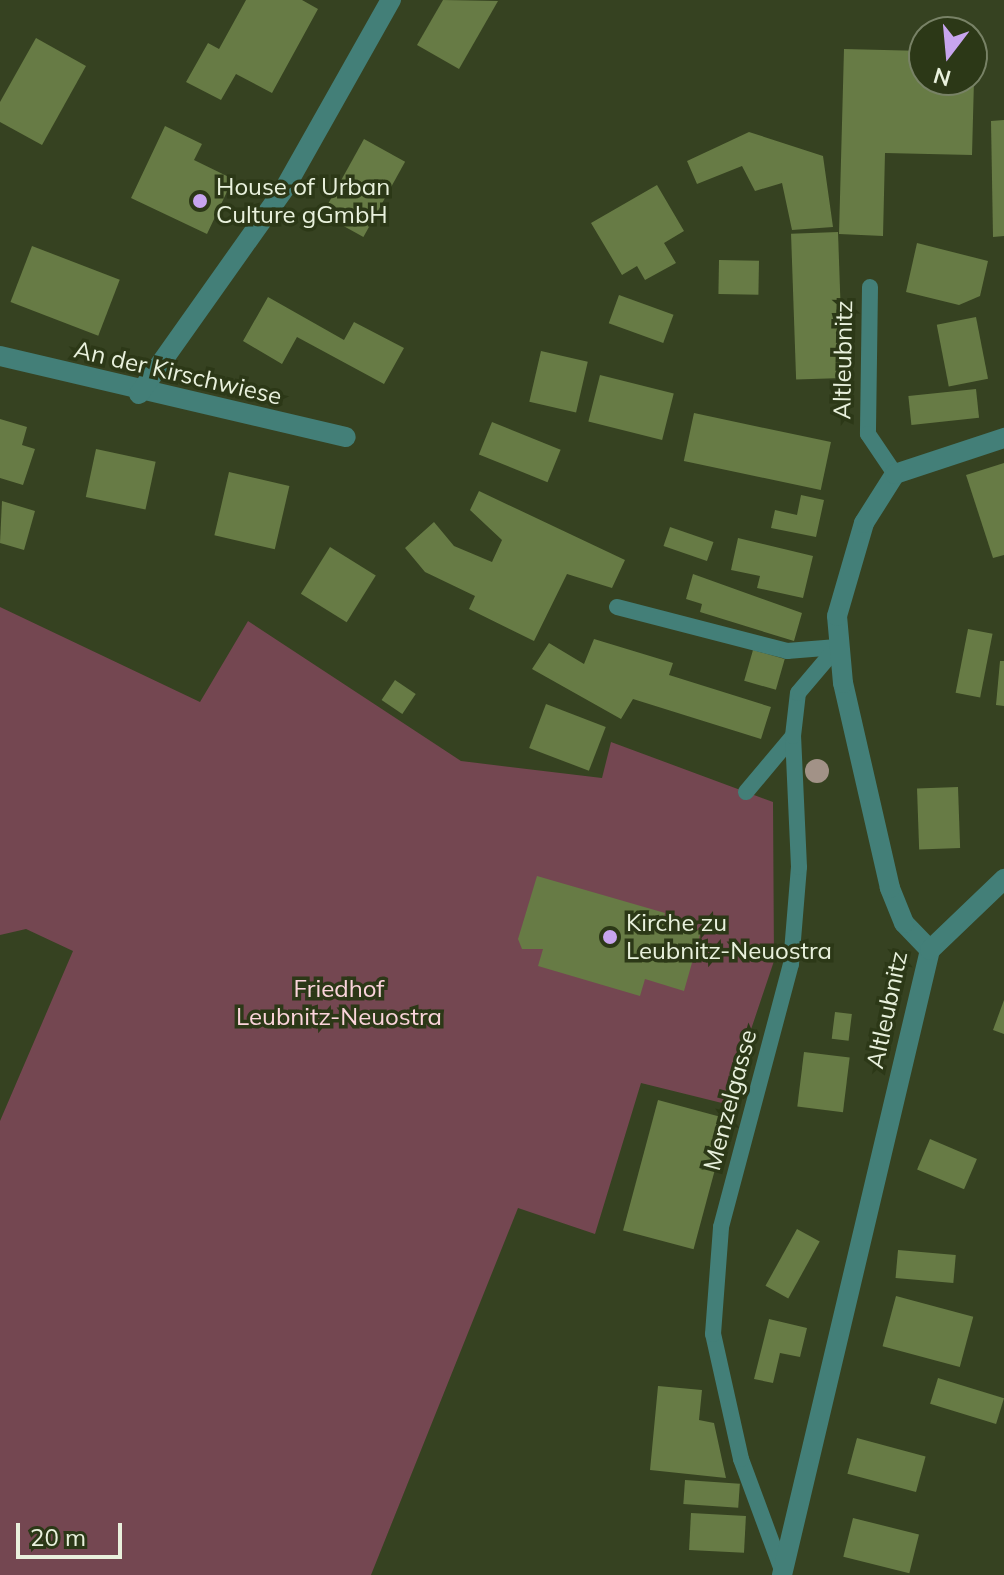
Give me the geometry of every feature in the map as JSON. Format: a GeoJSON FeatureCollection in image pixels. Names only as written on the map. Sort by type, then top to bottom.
{"type":"FeatureCollection","features":[{"type":"Feature","properties":{"kind":"street"},"geometry":{"type":"LineString","coordinates":[[139,394],[286,186],[391,0]]}},
{"type":"Feature","properties":{"kind":"street","name":"An der Kirschwiese"},"geometry":{"type":"LineString","coordinates":[[0,356],[139,394],[346,437]]}},
{"type":"Feature","properties":{"kind":"street"},"geometry":{"type":"LineString","coordinates":[[895,474],[1004,438]]}},
{"type":"Feature","properties":{"kind":"street","name":"Altleubnitz"},"geometry":{"type":"LineString","coordinates":[[782,1572],[930,950],[904,923],[890,888],[837,647],[837,616],[864,523],[895,474]]}},
{"type":"Feature","properties":{"kind":"street"},"geometry":{"type":"LineString","coordinates":[[930,950],[1004,879]]}},
{"type":"Feature","properties":{"kind":"lane","name":"Altleubnitz"},"geometry":{"type":"LineString","coordinates":[[870,287],[868,434],[895,474]]}},
{"type":"Feature","properties":{"kind":"lane"},"geometry":{"type":"LineString","coordinates":[[617,607],[787,651],[837,647]]}},
{"type":"Feature","properties":{"kind":"lane","name":"Menzelgasse"},"geometry":{"type":"LineString","coordinates":[[782,1572],[741,1459],[713,1334],[721,1227],[791,964],[799,867],[793,736],[798,693],[837,647]]}},
{"type":"Feature","properties":{"kind":"lane"},"geometry":{"type":"LineString","coordinates":[[746,792],[793,736]]}},
{"type":"Feature","properties":{"kind":"green space","name":"Friedhof Leubnitz-Neuostra"},"geometry":{"type":"Polygon","coordinates":[[[0,607],[200,702],[248,621],[461,761],[602,778],[611,742],[773,802],[774,961],[726,1104],[641,1083],[595,1234],[518,1208],[371,1575],[0,1575],[0,1121],[73,951],[26,929],[0,935],[0,607]]]}},
{"type":"Feature","properties":{"kind":"building"},"geometry":{"type":"Polygon","coordinates":[[[246,0],[302,0],[318,9],[272,93],[236,74],[221,100],[186,82],[208,43],[219,49],[246,0]]]}},
{"type":"Feature","properties":{"kind":"building"},"geometry":{"type":"Polygon","coordinates":[[[443,0],[498,1],[459,69],[417,45],[443,0]]]}},
{"type":"Feature","properties":{"kind":"building"},"geometry":{"type":"Polygon","coordinates":[[[36,38],[86,66],[42,145],[0,122],[0,102],[36,38]]]}},
{"type":"Feature","properties":{"kind":"building"},"geometry":{"type":"Polygon","coordinates":[[[844,49],[908,51],[908,96],[974,96],[972,155],[885,153],[883,236],[839,234],[844,49]]]}},
{"type":"Feature","properties":{"kind":"building"},"geometry":{"type":"Polygon","coordinates":[[[1004,120],[1004,236],[993,237],[991,121],[1004,120]]]}},
{"type":"Feature","properties":{"kind":"building"},"geometry":{"type":"Polygon","coordinates":[[[165,126],[202,144],[194,160],[233,179],[207,234],[131,198],[165,126]]]}},
{"type":"Feature","properties":{"kind":"building"},"geometry":{"type":"Polygon","coordinates":[[[749,132],[823,156],[833,227],[792,230],[782,183],[755,191],[742,166],[697,184],[687,161],[749,132]]]}},
{"type":"Feature","properties":{"kind":"building"},"geometry":{"type":"Polygon","coordinates":[[[364,139],[405,162],[363,237],[322,214],[364,139]]]}},
{"type":"Feature","properties":{"kind":"building"},"geometry":{"type":"Polygon","coordinates":[[[657,185],[684,231],[664,243],[676,263],[645,280],[637,266],[622,275],[591,223],[657,185]]]}},
{"type":"Feature","properties":{"kind":"building"},"geometry":{"type":"Polygon","coordinates":[[[838,232],[843,378],[796,380],[791,234],[838,232]]]}},
{"type":"Feature","properties":{"kind":"building"},"geometry":{"type":"Polygon","coordinates":[[[917,243],[988,261],[980,296],[959,305],[906,292],[917,243]]]}},
{"type":"Feature","properties":{"kind":"building"},"geometry":{"type":"Polygon","coordinates":[[[32,246],[120,280],[98,336],[10,302],[32,246]]]}},
{"type":"Feature","properties":{"kind":"building"},"geometry":{"type":"Polygon","coordinates":[[[719,260],[759,261],[758,295],[718,294],[719,260]]]}},
{"type":"Feature","properties":{"kind":"building"},"geometry":{"type":"Polygon","coordinates":[[[619,295],[674,315],[663,343],[609,323],[619,295]]]}},
{"type":"Feature","properties":{"kind":"building"},"geometry":{"type":"Polygon","coordinates":[[[268,297],[344,340],[354,322],[404,348],[384,384],[297,337],[282,364],[243,341],[268,297]]]}},
{"type":"Feature","properties":{"kind":"building"},"geometry":{"type":"Polygon","coordinates":[[[976,317],[988,379],[949,386],[937,325],[976,317]]]}},
{"type":"Feature","properties":{"kind":"building"},"geometry":{"type":"Polygon","coordinates":[[[541,351],[588,362],[576,412],[529,402],[541,351]]]}},
{"type":"Feature","properties":{"kind":"building"},"geometry":{"type":"Polygon","coordinates":[[[600,375],[674,393],[662,440],[588,422],[600,375]]]}},
{"type":"Feature","properties":{"kind":"building"},"geometry":{"type":"Polygon","coordinates":[[[976,389],[979,418],[911,425],[908,396],[976,389]]]}},
{"type":"Feature","properties":{"kind":"building"},"geometry":{"type":"Polygon","coordinates":[[[694,413],[831,442],[821,490],[684,461],[694,413]]]}},
{"type":"Feature","properties":{"kind":"building"},"geometry":{"type":"Polygon","coordinates":[[[0,419],[27,427],[22,445],[35,449],[23,485],[0,478],[0,419]]]}},
{"type":"Feature","properties":{"kind":"building"},"geometry":{"type":"Polygon","coordinates":[[[492,422],[561,450],[548,482],[479,454],[492,422]]]}},
{"type":"Feature","properties":{"kind":"building"},"geometry":{"type":"Polygon","coordinates":[[[96,449],[156,462],[145,510],[86,497],[96,449]]]}},
{"type":"Feature","properties":{"kind":"building"},"geometry":{"type":"Polygon","coordinates":[[[1004,463],[1004,555],[993,558],[966,475],[1004,463]]]}},
{"type":"Feature","properties":{"kind":"building"},"geometry":{"type":"Polygon","coordinates":[[[229,472],[289,486],[275,549],[214,535],[229,472]]]}},
{"type":"Feature","properties":{"kind":"building"},"geometry":{"type":"Polygon","coordinates":[[[479,491],[625,560],[612,588],[567,574],[534,641],[469,609],[475,596],[425,572],[405,548],[434,522],[454,546],[492,562],[502,540],[470,510],[479,491]]]}},
{"type":"Feature","properties":{"kind":"building"},"geometry":{"type":"Polygon","coordinates":[[[801,495],[824,500],[816,537],[771,528],[775,510],[797,515],[801,495]]]}},
{"type":"Feature","properties":{"kind":"building"},"geometry":{"type":"Polygon","coordinates":[[[2,501],[35,511],[24,550],[0,543],[2,501]]]}},
{"type":"Feature","properties":{"kind":"building"},"geometry":{"type":"Polygon","coordinates":[[[670,527],[713,542],[707,561],[663,546],[670,527]]]}},
{"type":"Feature","properties":{"kind":"building"},"geometry":{"type":"Polygon","coordinates":[[[738,538],[813,556],[803,598],[757,588],[760,576],[731,570],[738,538]]]}},
{"type":"Feature","properties":{"kind":"building"},"geometry":{"type":"Polygon","coordinates":[[[330,547],[376,576],[347,622],[301,594],[330,547]]]}},
{"type":"Feature","properties":{"kind":"building"},"geometry":{"type":"Polygon","coordinates":[[[693,574],[802,613],[794,641],[700,612],[702,604],[686,599],[693,574]]]}},
{"type":"Feature","properties":{"kind":"building"},"geometry":{"type":"Polygon","coordinates":[[[968,629],[993,634],[980,698],[956,693],[968,629]]]}},
{"type":"Feature","properties":{"kind":"building"},"geometry":{"type":"Polygon","coordinates":[[[594,639],[673,663],[669,675],[771,707],[761,739],[633,699],[621,719],[532,669],[549,643],[584,664],[594,639]]]}},
{"type":"Feature","properties":{"kind":"building"},"geometry":{"type":"Polygon","coordinates":[[[753,650],[785,659],[776,690],[744,681],[753,650]]]}},
{"type":"Feature","properties":{"kind":"building"},"geometry":{"type":"Polygon","coordinates":[[[1000,661],[1004,661],[1004,706],[996,705],[1000,661]]]}},
{"type":"Feature","properties":{"kind":"building"},"geometry":{"type":"Polygon","coordinates":[[[395,680],[416,694],[402,714],[382,700],[395,680]]]}},
{"type":"Feature","properties":{"kind":"building"},"geometry":{"type":"Polygon","coordinates":[[[546,704],[606,727],[589,771],[529,748],[546,704]]]}},
{"type":"Feature","properties":{"kind":"building"},"geometry":{"type":"Polygon","coordinates":[[[958,787],[960,848],[919,849],[917,788],[958,787]]]}},
{"type":"Feature","properties":{"kind":"building","name":"Kirche zu Leubnitz-Neuostra"},"geometry":{"type":"Polygon","coordinates":[[[537,876],[665,913],[663,920],[701,931],[684,991],[645,979],[640,996],[538,966],[543,949],[522,949],[518,939],[537,876]]]}},
{"type":"Feature","properties":{"kind":"building"},"geometry":{"type":"Polygon","coordinates":[[[1004,1000],[1004,1034],[993,1030],[1004,1000]]]}},
{"type":"Feature","properties":{"kind":"building"},"geometry":{"type":"Polygon","coordinates":[[[835,1012],[852,1014],[849,1041],[832,1039],[835,1012]]]}},
{"type":"Feature","properties":{"kind":"building"},"geometry":{"type":"Polygon","coordinates":[[[804,1052],[850,1058],[843,1112],[797,1107],[804,1052]]]}},
{"type":"Feature","properties":{"kind":"building"},"geometry":{"type":"Polygon","coordinates":[[[658,1100],[729,1119],[694,1249],[623,1230],[658,1100]]]}},
{"type":"Feature","properties":{"kind":"building"},"geometry":{"type":"Polygon","coordinates":[[[930,1139],[977,1159],[964,1189],[917,1169],[930,1139]]]}},
{"type":"Feature","properties":{"kind":"building"},"geometry":{"type":"Polygon","coordinates":[[[797,1229],[820,1242],[788,1298],[765,1286],[797,1229]]]}},
{"type":"Feature","properties":{"kind":"building"},"geometry":{"type":"Polygon","coordinates":[[[898,1250],[956,1255],[953,1283],[896,1278],[898,1250]]]}},
{"type":"Feature","properties":{"kind":"building"},"geometry":{"type":"Polygon","coordinates":[[[896,1296],[973,1317],[960,1367],[883,1346],[896,1296]]]}},
{"type":"Feature","properties":{"kind":"building"},"geometry":{"type":"Polygon","coordinates":[[[769,1319],[807,1328],[800,1357],[780,1353],[773,1383],[754,1379],[769,1319]]]}},
{"type":"Feature","properties":{"kind":"building"},"geometry":{"type":"Polygon","coordinates":[[[938,1378],[1004,1398],[996,1424],[930,1404],[938,1378]]]}},
{"type":"Feature","properties":{"kind":"building"},"geometry":{"type":"Polygon","coordinates":[[[658,1386],[702,1390],[699,1420],[714,1423],[726,1478],[650,1470],[658,1386]]]}},
{"type":"Feature","properties":{"kind":"building"},"geometry":{"type":"Polygon","coordinates":[[[857,1438],[926,1456],[916,1492],[847,1474],[857,1438]]]}},
{"type":"Feature","properties":{"kind":"building"},"geometry":{"type":"Polygon","coordinates":[[[685,1480],[740,1484],[738,1508],[683,1504],[685,1480]]]}},
{"type":"Feature","properties":{"kind":"building"},"geometry":{"type":"Polygon","coordinates":[[[691,1513],[746,1516],[744,1553],[689,1550],[691,1513]]]}},
{"type":"Feature","properties":{"kind":"building"},"geometry":{"type":"Polygon","coordinates":[[[853,1518],[919,1534],[909,1573],[843,1557],[853,1518]]]}},
{"type":"Feature","properties":{"kind":"place","name":"House of Urban Culture gGmbH"},"geometry":{"type":"Point","coordinates":[200,201]}},
{"type":"Feature","properties":{"kind":"place","name":"Kirche zu Leubnitz-Neuostra"},"geometry":{"type":"Point","coordinates":[610,937]}}]}
